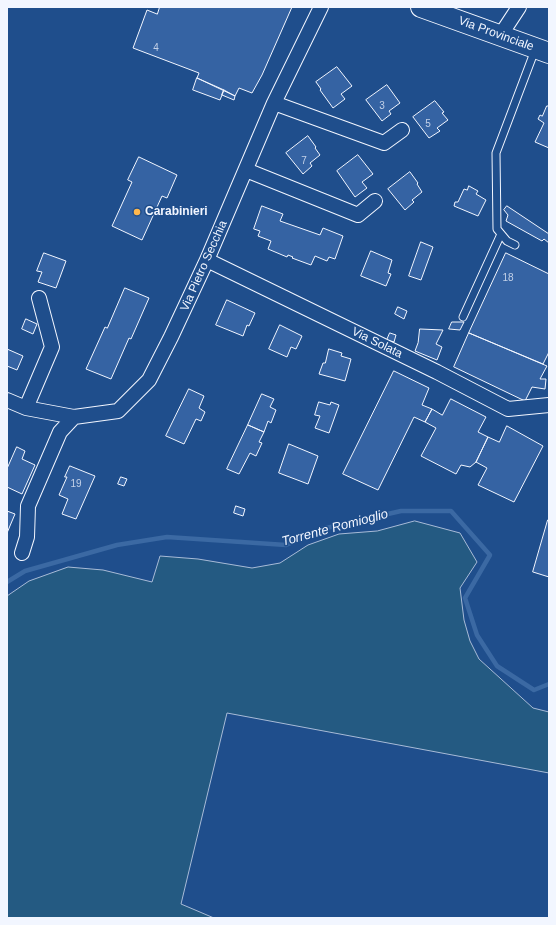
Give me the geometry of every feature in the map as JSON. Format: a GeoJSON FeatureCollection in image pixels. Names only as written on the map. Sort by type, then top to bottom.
{"type":"FeatureCollection","features":[{"type":"Feature","properties":{"kind":"street","name":"Via Pietro Secchia"},"geometry":{"type":"LineString","coordinates":[[7,400],[26,408],[74,417],[118,411],[149,380],[207,260],[274,103],[321,7]]}},
{"type":"Feature","properties":{"kind":"street","name":"Via Provinciale"},"geometry":{"type":"LineString","coordinates":[[421,7],[542,51]]}},
{"type":"Feature","properties":{"kind":"street"},"geometry":{"type":"LineString","coordinates":[[500,36],[519,7]]}},
{"type":"Feature","properties":{"kind":"street"},"geometry":{"type":"LineString","coordinates":[[274,103],[384,143],[402,130]]}},
{"type":"Feature","properties":{"kind":"street"},"geometry":{"type":"LineString","coordinates":[[246,170],[358,215],[375,201]]}},
{"type":"Feature","properties":{"kind":"street","name":"Via Solata"},"geometry":{"type":"LineString","coordinates":[[207,260],[437,372],[508,409],[549,405]]}},
{"type":"Feature","properties":{"kind":"street"},"geometry":{"type":"LineString","coordinates":[[26,408],[52,347],[39,298]]}},
{"type":"Feature","properties":{"kind":"street"},"geometry":{"type":"LineString","coordinates":[[22,553],[27,537],[28,506],[60,432],[74,417]]}},
{"type":"Feature","properties":{"kind":"lane"},"geometry":{"type":"LineString","coordinates":[[515,246],[497,229],[496,153],[542,51]]}},
{"type":"Feature","properties":{"kind":"lane"},"geometry":{"type":"LineString","coordinates":[[463,316],[502,234]]}},
{"type":"Feature","properties":{"kind":"shaded area"},"geometry":{"type":"Polygon","coordinates":[[[415,521],[460,533],[477,562],[460,588],[464,620],[470,641],[479,659],[533,708],[549,712],[549,773],[227,713],[181,904],[214,918],[7,918],[7,596],[29,581],[68,567],[103,570],[152,582],[160,556],[198,559],[252,568],[280,563],[308,545],[339,534],[377,531],[415,521]]]}},
{"type":"Feature","properties":{"kind":"building"},"geometry":{"type":"Polygon","coordinates":[[[160,7],[292,7],[262,75],[252,93],[239,88],[235,96],[197,78],[199,73],[133,48],[147,10],[157,14],[160,7]]]}},
{"type":"Feature","properties":{"kind":"building"},"geometry":{"type":"Polygon","coordinates":[[[337,67],[352,86],[341,94],[345,99],[333,108],[316,82],[337,67]]]}},
{"type":"Feature","properties":{"kind":"building"},"geometry":{"type":"Polygon","coordinates":[[[197,78],[224,90],[220,100],[193,90],[197,78]]]}},
{"type":"Feature","properties":{"kind":"building"},"geometry":{"type":"Polygon","coordinates":[[[387,85],[400,103],[389,111],[391,114],[382,121],[366,100],[387,85]]]}},
{"type":"Feature","properties":{"kind":"building"},"geometry":{"type":"Polygon","coordinates":[[[224,90],[235,96],[234,100],[222,95],[224,90]]]}},
{"type":"Feature","properties":{"kind":"building"},"geometry":{"type":"Polygon","coordinates":[[[435,101],[444,112],[442,113],[448,120],[437,128],[440,131],[429,138],[413,117],[435,101]]]}},
{"type":"Feature","properties":{"kind":"building"},"geometry":{"type":"Polygon","coordinates":[[[547,106],[549,106],[549,148],[535,142],[544,123],[538,119],[540,115],[542,116],[547,106]]]}},
{"type":"Feature","properties":{"kind":"building"},"geometry":{"type":"Polygon","coordinates":[[[308,136],[320,155],[310,163],[312,166],[303,174],[286,153],[308,136]]]}},
{"type":"Feature","properties":{"kind":"building"},"geometry":{"type":"Polygon","coordinates":[[[358,155],[373,174],[362,182],[367,188],[355,197],[337,171],[358,155]]]}},
{"type":"Feature","properties":{"kind":"building","name":"Carabinieri"},"geometry":{"type":"Polygon","coordinates":[[[139,157],[177,175],[167,198],[162,196],[142,240],[112,226],[132,182],[128,180],[139,157]]]}},
{"type":"Feature","properties":{"kind":"building"},"geometry":{"type":"Polygon","coordinates":[[[410,172],[418,183],[417,184],[422,192],[412,200],[414,202],[405,210],[388,189],[410,172]]]}},
{"type":"Feature","properties":{"kind":"building"},"geometry":{"type":"Polygon","coordinates":[[[469,186],[478,191],[476,194],[486,200],[478,216],[454,206],[455,202],[458,202],[464,189],[467,190],[469,186]]]}},
{"type":"Feature","properties":{"kind":"building"},"geometry":{"type":"Polygon","coordinates":[[[262,206],[283,214],[280,221],[320,235],[323,228],[343,236],[335,259],[329,257],[327,261],[315,256],[311,265],[288,255],[287,257],[268,249],[271,241],[258,236],[260,231],[254,229],[262,206]]]}},
{"type":"Feature","properties":{"kind":"building"},"geometry":{"type":"Polygon","coordinates":[[[507,206],[549,234],[549,243],[544,239],[542,241],[506,221],[508,215],[504,210],[507,206]]]}},
{"type":"Feature","properties":{"kind":"building"},"geometry":{"type":"Polygon","coordinates":[[[421,242],[433,247],[421,280],[409,276],[421,242]]]}},
{"type":"Feature","properties":{"kind":"building"},"geometry":{"type":"Polygon","coordinates":[[[371,251],[392,260],[388,273],[391,274],[386,286],[361,276],[371,251]]]}},
{"type":"Feature","properties":{"kind":"building"},"geometry":{"type":"Polygon","coordinates":[[[44,253],[66,261],[56,288],[38,282],[42,272],[37,271],[44,253]]]}},
{"type":"Feature","properties":{"kind":"building"},"geometry":{"type":"Polygon","coordinates":[[[506,253],[549,274],[549,352],[543,364],[469,333],[506,253]]]}},
{"type":"Feature","properties":{"kind":"building"},"geometry":{"type":"Polygon","coordinates":[[[125,288],[149,298],[111,379],[86,369],[125,288]]]}},
{"type":"Feature","properties":{"kind":"building"},"geometry":{"type":"Polygon","coordinates":[[[227,300],[255,313],[249,326],[247,325],[243,336],[216,325],[227,300]]]}},
{"type":"Feature","properties":{"kind":"building"},"geometry":{"type":"Polygon","coordinates":[[[398,307],[407,311],[404,319],[395,314],[398,307]]]}},
{"type":"Feature","properties":{"kind":"building"},"geometry":{"type":"Polygon","coordinates":[[[26,319],[37,324],[33,334],[22,329],[26,319]]]}},
{"type":"Feature","properties":{"kind":"building"},"geometry":{"type":"Polygon","coordinates":[[[452,322],[464,322],[460,330],[449,329],[452,322]]]}},
{"type":"Feature","properties":{"kind":"building"},"geometry":{"type":"Polygon","coordinates":[[[280,325],[302,336],[296,349],[291,347],[287,357],[269,349],[280,325]]]}},
{"type":"Feature","properties":{"kind":"building"},"geometry":{"type":"Polygon","coordinates":[[[420,329],[443,330],[436,344],[442,347],[437,360],[415,351],[420,329]]]}},
{"type":"Feature","properties":{"kind":"building"},"geometry":{"type":"Polygon","coordinates":[[[390,333],[396,335],[394,342],[387,340],[390,333]]]}},
{"type":"Feature","properties":{"kind":"building"},"geometry":{"type":"Polygon","coordinates":[[[469,333],[547,366],[540,379],[546,379],[545,389],[532,387],[525,401],[454,367],[469,333]]]}},
{"type":"Feature","properties":{"kind":"building"},"geometry":{"type":"Polygon","coordinates":[[[7,349],[23,356],[17,370],[7,366],[7,349]]]}},
{"type":"Feature","properties":{"kind":"building"},"geometry":{"type":"Polygon","coordinates":[[[329,349],[342,353],[341,356],[351,359],[345,381],[319,374],[323,363],[325,363],[329,349]]]}},
{"type":"Feature","properties":{"kind":"building"},"geometry":{"type":"Polygon","coordinates":[[[394,371],[429,388],[422,405],[432,409],[425,422],[414,417],[378,490],[343,474],[394,371]]]}},
{"type":"Feature","properties":{"kind":"building"},"geometry":{"type":"Polygon","coordinates":[[[189,389],[204,396],[199,408],[205,412],[201,421],[196,419],[184,444],[166,436],[189,389]]]}},
{"type":"Feature","properties":{"kind":"building"},"geometry":{"type":"Polygon","coordinates":[[[262,394],[274,399],[270,407],[276,410],[271,423],[268,421],[264,432],[248,425],[262,394]]]}},
{"type":"Feature","properties":{"kind":"building"},"geometry":{"type":"Polygon","coordinates":[[[451,399],[486,417],[478,432],[488,437],[476,462],[470,467],[461,465],[456,474],[421,456],[436,428],[425,422],[432,409],[442,415],[451,399]]]}},
{"type":"Feature","properties":{"kind":"building"},"geometry":{"type":"Polygon","coordinates":[[[319,402],[330,405],[331,402],[339,405],[329,433],[315,428],[320,416],[315,415],[319,402]]]}},
{"type":"Feature","properties":{"kind":"building"},"geometry":{"type":"Polygon","coordinates":[[[248,425],[264,432],[259,442],[262,443],[256,456],[250,453],[239,474],[227,469],[248,425]]]}},
{"type":"Feature","properties":{"kind":"building"},"geometry":{"type":"Polygon","coordinates":[[[507,426],[543,446],[514,502],[478,485],[487,468],[476,462],[488,437],[499,442],[507,426]]]}},
{"type":"Feature","properties":{"kind":"building"},"geometry":{"type":"Polygon","coordinates":[[[289,444],[318,456],[308,484],[279,473],[289,444]]]}},
{"type":"Feature","properties":{"kind":"building"},"geometry":{"type":"Polygon","coordinates":[[[17,447],[25,451],[22,459],[35,465],[22,494],[7,487],[7,469],[17,447]]]}},
{"type":"Feature","properties":{"kind":"building"},"geometry":{"type":"Polygon","coordinates":[[[70,466],[95,476],[76,519],[62,514],[68,499],[59,495],[70,466]]]}},
{"type":"Feature","properties":{"kind":"building"},"geometry":{"type":"Polygon","coordinates":[[[121,477],[127,479],[124,486],[118,484],[121,477]]]}},
{"type":"Feature","properties":{"kind":"building"},"geometry":{"type":"Polygon","coordinates":[[[236,506],[245,509],[243,516],[234,513],[236,506]]]}},
{"type":"Feature","properties":{"kind":"building"},"geometry":{"type":"Polygon","coordinates":[[[7,511],[15,514],[7,533],[7,511]]]}},
{"type":"Feature","properties":{"kind":"building"},"geometry":{"type":"Polygon","coordinates":[[[549,520],[549,577],[533,572],[549,520]]]}},
{"type":"Feature","properties":{"kind":"waterway","name":"Torrente Romioglio"},"geometry":{"type":"LineString","coordinates":[[7,582],[25,571],[117,545],[167,537],[286,545],[322,529],[401,511],[451,511],[490,555],[465,598],[477,635],[497,666],[534,690],[549,684]]}},
{"type":"Feature","properties":{"kind":"place","name":"Carabinieri"},"geometry":{"type":"Point","coordinates":[137,212]}}]}
